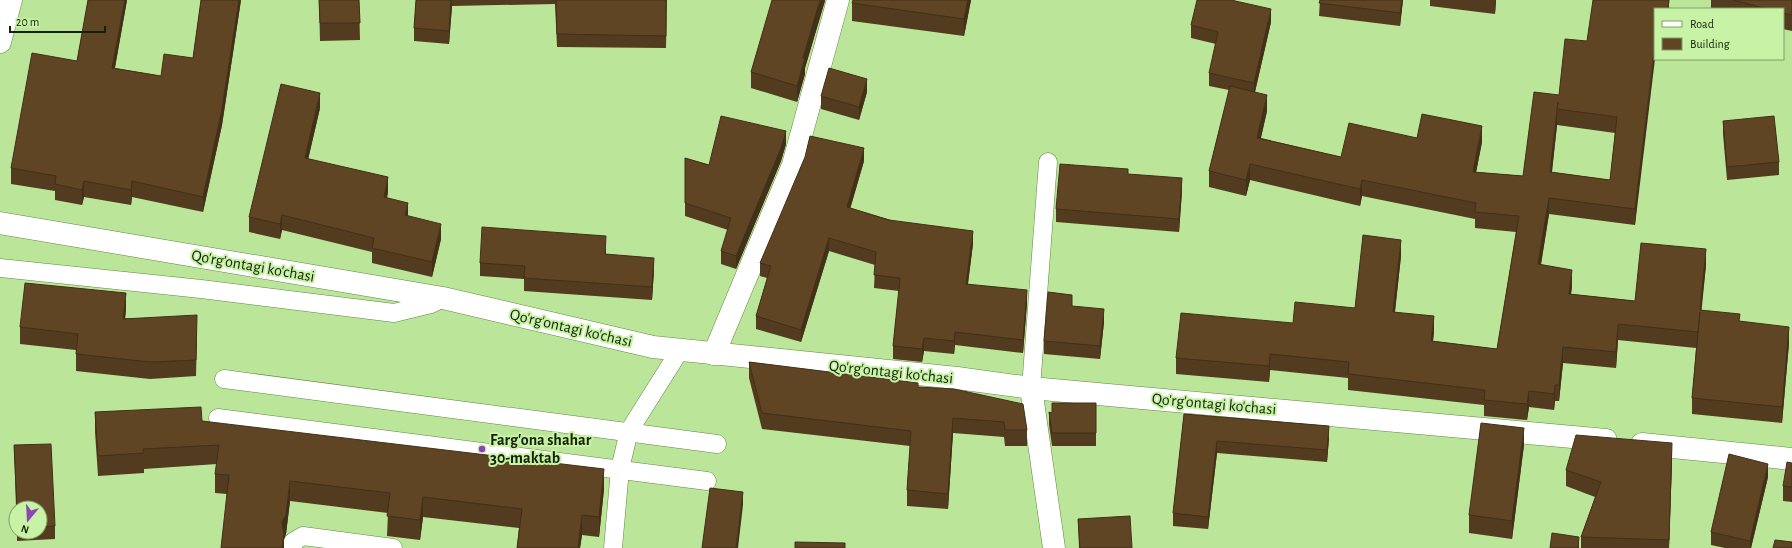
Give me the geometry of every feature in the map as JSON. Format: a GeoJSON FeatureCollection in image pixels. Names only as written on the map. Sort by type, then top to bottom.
{"type":"FeatureCollection","features":[{"type":"Feature","properties":{"kind":"street"},"geometry":{"type":"LineString","coordinates":[[0,42],[11,0]]}},
{"type":"Feature","properties":{"kind":"street"},"geometry":{"type":"LineString","coordinates":[[714,354],[793,165],[838,0]]}},
{"type":"Feature","properties":{"kind":"street","name":"Qo'rg'ontagi ko'chasi"},"geometry":{"type":"LineString","coordinates":[[0,223],[443,298],[653,347],[957,378],[1031,388],[1438,424],[1792,459]]}},
{"type":"Feature","properties":{"kind":"street"},"geometry":{"type":"LineString","coordinates":[[1031,388],[1054,548]]}},
{"type":"Feature","properties":{"kind":"lane"},"geometry":{"type":"LineString","coordinates":[[1031,388],[1048,162]]}},
{"type":"Feature","properties":{"kind":"lane"},"geometry":{"type":"LineString","coordinates":[[0,268],[394,313],[431,304],[443,298]]}},
{"type":"Feature","properties":{"kind":"lane"},"geometry":{"type":"LineString","coordinates":[[613,548],[620,469],[629,431],[680,350]]}},
{"type":"Feature","properties":{"kind":"lane"},"geometry":{"type":"LineString","coordinates":[[224,379],[629,431],[717,444]]}},
{"type":"Feature","properties":{"kind":"lane"},"geometry":{"type":"LineString","coordinates":[[218,418],[707,481]]}},
{"type":"Feature","properties":{"kind":"lane"},"geometry":{"type":"LineString","coordinates":[[293,548],[293,542],[303,536],[393,548]]}},
{"type":"Feature","properties":{"kind":"building"},"geometry":{"type":"Polygon","coordinates":[[[88,0],[125,0],[112,68],[161,76],[164,54],[193,58],[201,0],[239,0],[222,109],[203,197],[132,181],[131,190],[84,181],[82,190],[55,184],[56,176],[11,168],[32,53],[77,61],[88,0]]]}},
{"type":"Feature","properties":{"kind":"building"},"geometry":{"type":"Polygon","coordinates":[[[319,0],[359,0],[360,23],[320,23],[319,0]]]}},
{"type":"Feature","properties":{"kind":"building"},"geometry":{"type":"Polygon","coordinates":[[[416,0],[451,0],[449,31],[414,28],[416,0]]]}},
{"type":"Feature","properties":{"kind":"building"},"geometry":{"type":"Polygon","coordinates":[[[556,0],[666,0],[666,36],[557,34],[556,0]]]}},
{"type":"Feature","properties":{"kind":"building"},"geometry":{"type":"Polygon","coordinates":[[[772,0],[820,0],[803,58],[805,58],[797,86],[751,72],[772,0]]]}},
{"type":"Feature","properties":{"kind":"building"},"geometry":{"type":"Polygon","coordinates":[[[853,0],[968,0],[964,19],[852,3],[853,0]]]}},
{"type":"Feature","properties":{"kind":"building"},"geometry":{"type":"Polygon","coordinates":[[[1197,0],[1231,0],[1271,9],[1254,83],[1209,73],[1218,32],[1191,25],[1197,0]]]}},
{"type":"Feature","properties":{"kind":"building"},"geometry":{"type":"Polygon","coordinates":[[[1320,0],[1402,0],[1400,13],[1319,3],[1320,0]]]}},
{"type":"Feature","properties":{"kind":"building"},"geometry":{"type":"Polygon","coordinates":[[[1593,0],[1669,0],[1668,8],[1654,8],[1654,52],[1635,209],[1549,198],[1538,264],[1572,270],[1569,294],[1635,301],[1641,243],[1706,249],[1700,310],[1740,314],[1739,321],[1789,327],[1782,407],[1692,398],[1700,312],[1698,332],[1618,324],[1616,352],[1563,347],[1559,385],[1555,385],[1554,394],[1529,391],[1527,404],[1484,400],[1485,390],[1348,374],[1349,362],[1270,354],[1269,366],[1176,358],[1181,313],[1293,323],[1295,302],[1355,308],[1363,235],[1401,240],[1393,312],[1434,316],[1431,341],[1497,349],[1519,216],[1475,212],[1476,203],[1362,180],[1360,189],[1250,164],[1246,180],[1209,171],[1230,86],[1267,95],[1257,138],[1341,157],[1349,123],[1417,138],[1422,114],[1482,126],[1473,172],[1523,176],[1534,92],[1559,95],[1565,39],[1587,41],[1593,0]],[[1557,109],[1550,172],[1610,180],[1617,117],[1557,109]]]}},
{"type":"Feature","properties":{"kind":"building"},"geometry":{"type":"Polygon","coordinates":[[[1734,0],[1792,0],[1792,15],[1784,13],[1784,8],[1763,8],[1734,0]]]}},
{"type":"Feature","properties":{"kind":"building"},"geometry":{"type":"Polygon","coordinates":[[[829,68],[867,79],[859,107],[821,96],[829,68]]]}},
{"type":"Feature","properties":{"kind":"building"},"geometry":{"type":"Polygon","coordinates":[[[281,84],[320,93],[305,158],[388,177],[384,197],[408,203],[405,215],[441,224],[432,262],[372,248],[374,238],[282,215],[280,224],[249,217],[281,84]]]}},
{"type":"Feature","properties":{"kind":"building"},"geometry":{"type":"Polygon","coordinates":[[[721,116],[786,131],[781,148],[736,256],[721,251],[731,218],[685,203],[685,158],[709,165],[721,116]]]}},
{"type":"Feature","properties":{"kind":"building"},"geometry":{"type":"Polygon","coordinates":[[[1774,116],[1779,162],[1727,167],[1723,121],[1774,116]]]}},
{"type":"Feature","properties":{"kind":"building"},"geometry":{"type":"Polygon","coordinates":[[[810,136],[864,148],[847,207],[889,220],[973,231],[966,284],[1027,290],[1023,340],[955,332],[954,341],[924,338],[922,349],[893,346],[900,278],[874,275],[876,252],[829,238],[801,330],[756,316],[771,266],[760,263],[805,157],[810,136]]]}},
{"type":"Feature","properties":{"kind":"building"},"geometry":{"type":"Polygon","coordinates":[[[1060,164],[1128,169],[1128,174],[1182,178],[1179,219],[1056,209],[1060,164]]]}},
{"type":"Feature","properties":{"kind":"building"},"geometry":{"type":"Polygon","coordinates":[[[482,227],[606,236],[605,254],[654,258],[652,287],[524,278],[525,266],[480,263],[482,227]]]}},
{"type":"Feature","properties":{"kind":"building"},"geometry":{"type":"Polygon","coordinates":[[[25,283],[126,293],[123,319],[197,315],[196,360],[150,362],[76,354],[78,334],[20,327],[25,283]]]}},
{"type":"Feature","properties":{"kind":"building"},"geometry":{"type":"Polygon","coordinates":[[[1048,292],[1072,295],[1072,306],[1104,309],[1100,346],[1044,341],[1048,292]]]}},
{"type":"Feature","properties":{"kind":"building"},"geometry":{"type":"Polygon","coordinates":[[[749,362],[918,383],[918,387],[954,389],[1023,404],[1027,430],[1005,430],[1004,422],[953,418],[948,494],[907,490],[911,431],[762,413],[749,362]]]}},
{"type":"Feature","properties":{"kind":"building"},"geometry":{"type":"Polygon","coordinates":[[[1052,403],[1096,403],[1096,433],[1052,433],[1049,412],[1052,413],[1052,403]]]}},
{"type":"Feature","properties":{"kind":"building"},"geometry":{"type":"Polygon","coordinates":[[[201,407],[202,421],[604,469],[599,517],[582,515],[578,548],[517,548],[522,509],[423,497],[420,520],[387,516],[390,493],[290,481],[286,515],[282,522],[284,534],[282,548],[221,548],[229,475],[215,474],[219,445],[143,449],[144,453],[98,456],[95,412],[201,407]]]}},
{"type":"Feature","properties":{"kind":"building"},"geometry":{"type":"Polygon","coordinates":[[[1184,414],[1329,426],[1327,450],[1217,441],[1208,517],[1173,513],[1184,414]]]}},
{"type":"Feature","properties":{"kind":"building"},"geometry":{"type":"Polygon","coordinates":[[[1481,423],[1524,428],[1512,521],[1469,515],[1481,423]]]}},
{"type":"Feature","properties":{"kind":"building"},"geometry":{"type":"Polygon","coordinates":[[[1576,435],[1672,443],[1669,540],[1581,537],[1601,482],[1566,470],[1576,435]]]}},
{"type":"Feature","properties":{"kind":"building"},"geometry":{"type":"Polygon","coordinates":[[[51,444],[55,526],[48,526],[48,500],[17,500],[14,445],[51,444]]]}},
{"type":"Feature","properties":{"kind":"building"},"geometry":{"type":"Polygon","coordinates":[[[1729,454],[1768,464],[1750,541],[1711,532],[1729,454]]]}},
{"type":"Feature","properties":{"kind":"building"},"geometry":{"type":"Polygon","coordinates":[[[1787,462],[1792,463],[1792,487],[1783,486],[1787,462]]]}},
{"type":"Feature","properties":{"kind":"building"},"geometry":{"type":"Polygon","coordinates":[[[710,488],[743,492],[736,548],[702,548],[710,488]]]}},
{"type":"Feature","properties":{"kind":"building"},"geometry":{"type":"Polygon","coordinates":[[[1130,516],[1132,548],[1080,548],[1078,519],[1130,516]]]}},
{"type":"Feature","properties":{"kind":"building"},"geometry":{"type":"Polygon","coordinates":[[[1552,533],[1579,537],[1578,548],[1550,548],[1552,533]]]}},
{"type":"Feature","properties":{"kind":"building"},"geometry":{"type":"Polygon","coordinates":[[[1775,540],[1792,542],[1792,548],[1773,548],[1775,540]]]}},
{"type":"Feature","properties":{"kind":"building"},"geometry":{"type":"Polygon","coordinates":[[[795,542],[845,543],[845,548],[795,548],[795,542]]]}},
{"type":"Feature","properties":{"kind":"place","name":"Farg'ona shahar 30-maktab"},"geometry":{"type":"Point","coordinates":[482,449]}}]}
